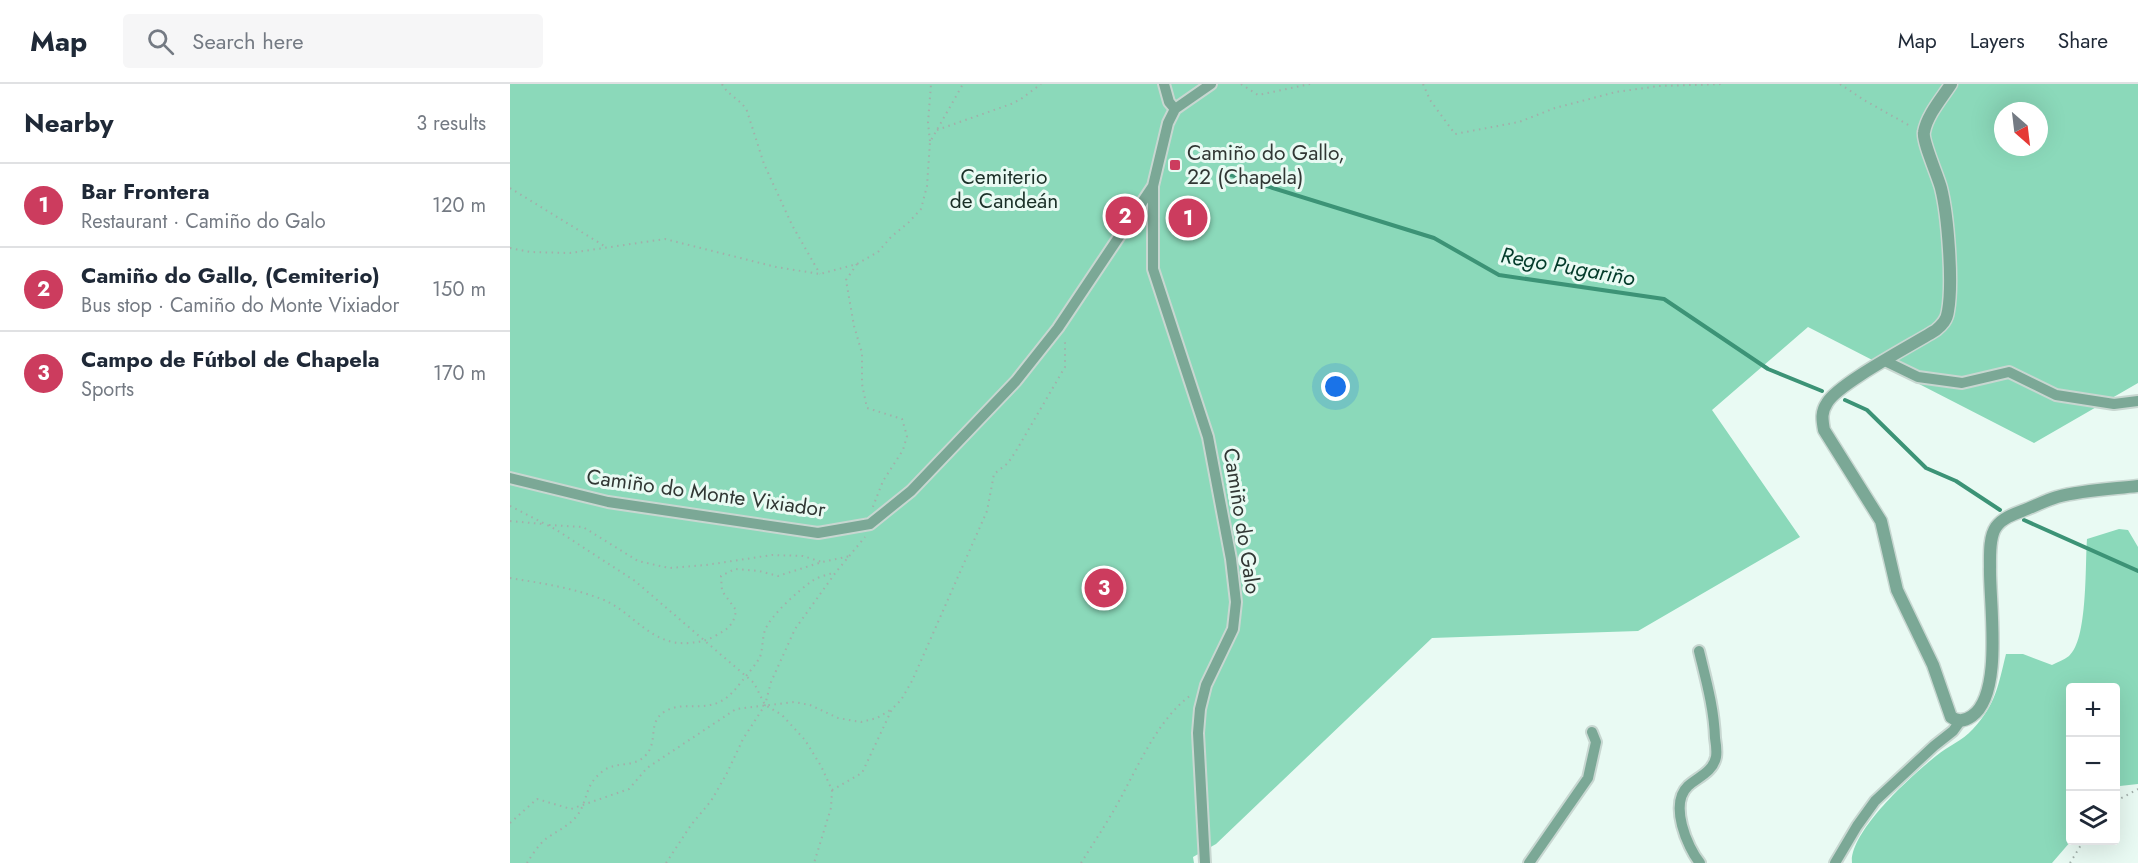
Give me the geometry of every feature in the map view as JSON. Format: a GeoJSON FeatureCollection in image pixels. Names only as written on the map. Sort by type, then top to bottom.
{"type":"FeatureCollection","features":[{"type":"Feature","properties":{"kind":"street"},"geometry":{"type":"LineString","coordinates":[[1164,84],[1169,102],[1175,109],[1211,84]]}},
{"type":"Feature","properties":{"kind":"street"},"geometry":{"type":"LineString","coordinates":[[1951,84],[1929,119],[1923,134],[1942,190],[1948,244],[1948,312],[1945,322],[1936,330],[1854,380],[1827,401],[1821,417],[1824,430],[1881,521],[1898,590],[1933,665],[1949,715],[1955,720],[1970,718],[1978,712],[1993,656],[1989,569],[1995,528],[2001,521],[2016,513],[2057,497],[2138,486]]}},
{"type":"Feature","properties":{"kind":"street","name":"Camiño do Monte Vixiador"},"geometry":{"type":"LineString","coordinates":[[510,478],[608,502],[818,533],[870,524],[911,490],[1016,381],[1058,328],[1153,186],[1168,123],[1175,109]]}},
{"type":"Feature","properties":{"kind":"street","name":"Camiño do Galo"},"geometry":{"type":"LineString","coordinates":[[1153,186],[1152,269],[1208,437],[1231,559],[1236,602],[1233,629],[1206,685],[1200,709],[1198,733],[1205,863]]}},
{"type":"Feature","properties":{"kind":"street"},"geometry":{"type":"LineString","coordinates":[[1885,361],[1917,377],[1962,383],[2009,372],[2056,395],[2114,404],[2138,401]]}},
{"type":"Feature","properties":{"kind":"street"},"geometry":{"type":"LineString","coordinates":[[1699,651],[1714,716],[1716,756],[1710,769],[1686,788],[1680,802],[1683,832],[1692,853],[1700,863]]}},
{"type":"Feature","properties":{"kind":"street"},"geometry":{"type":"LineString","coordinates":[[1835,863],[1875,801],[1953,731],[1961,720]]}},
{"type":"Feature","properties":{"kind":"street"},"geometry":{"type":"LineString","coordinates":[[1529,863],[1588,778],[1596,742],[1592,732]]}},
{"type":"Feature","properties":{"kind":"path"},"geometry":{"type":"LineString","coordinates":[[722,84],[726,92],[743,103],[764,164],[792,225],[820,274]]}},
{"type":"Feature","properties":{"kind":"path"},"geometry":{"type":"LineString","coordinates":[[510,248],[530,252],[570,253],[665,239],[776,267],[820,274],[857,264],[878,252],[921,209],[927,186],[931,84]]}},
{"type":"Feature","properties":{"kind":"path"},"geometry":{"type":"LineString","coordinates":[[930,142],[963,84]]}},
{"type":"Feature","properties":{"kind":"path"},"geometry":{"type":"LineString","coordinates":[[937,130],[1011,104],[1041,84]]}},
{"type":"Feature","properties":{"kind":"path"},"geometry":{"type":"LineString","coordinates":[[1241,84],[1258,95],[1310,84]]}},
{"type":"Feature","properties":{"kind":"path"},"geometry":{"type":"LineString","coordinates":[[1423,84],[1431,100],[1455,134],[1519,122],[1555,108],[1616,92],[1659,86],[1725,84]]}},
{"type":"Feature","properties":{"kind":"path"},"geometry":{"type":"LineString","coordinates":[[1840,84],[1923,134]]}},
{"type":"Feature","properties":{"kind":"path"},"geometry":{"type":"LineString","coordinates":[[510,188],[606,247]]}},
{"type":"Feature","properties":{"kind":"path"},"geometry":{"type":"LineString","coordinates":[[666,863],[691,825],[711,801],[743,739],[765,705],[771,682],[795,629],[836,572],[865,537],[879,489],[903,450],[907,436],[902,419],[867,408],[861,384],[862,353],[854,326],[846,280],[857,264]]}},
{"type":"Feature","properties":{"kind":"path"},"geometry":{"type":"LineString","coordinates":[[510,823],[537,799],[571,809],[629,789],[656,761],[736,709],[794,702],[810,705],[838,718],[861,722],[877,718],[892,709],[901,700],[912,681],[954,589],[987,511],[994,474],[1008,463],[1016,451],[1065,367],[1065,343],[1058,328]]}},
{"type":"Feature","properties":{"kind":"path"},"geometry":{"type":"LineString","coordinates":[[510,506],[546,525],[635,581],[754,683],[765,705],[782,715],[805,740],[832,790],[831,808],[814,863]]}},
{"type":"Feature","properties":{"kind":"path"},"geometry":{"type":"LineString","coordinates":[[510,521],[583,527],[638,561],[669,568],[772,555],[803,556],[822,562]]}},
{"type":"Feature","properties":{"kind":"path"},"geometry":{"type":"LineString","coordinates":[[510,578],[554,586],[606,601],[652,634],[665,640],[684,643],[707,641],[731,627],[735,621],[736,610],[722,591],[721,576],[735,569],[759,570],[778,576],[850,556]]}},
{"type":"Feature","properties":{"kind":"path"},"geometry":{"type":"LineString","coordinates":[[527,863],[545,839],[563,830],[577,815],[589,785],[603,771],[611,766],[638,762],[646,755],[653,745],[653,733],[657,720],[664,713],[675,708],[711,706],[727,698],[759,660],[765,630],[778,612],[813,580],[836,572]]}},
{"type":"Feature","properties":{"kind":"path"},"geometry":{"type":"LineString","coordinates":[[1081,863],[1110,817],[1155,736],[1183,701],[1206,685]]}},
{"type":"Feature","properties":{"kind":"path"},"geometry":{"type":"LineString","coordinates":[[832,790],[862,773],[892,709]]}},
{"type":"Feature","properties":{"kind":"path"},"geometry":{"type":"LineString","coordinates":[[2120,798],[2138,789]]}},
{"type":"Feature","properties":{"kind":"path"},"geometry":{"type":"LineString","coordinates":[[2070,863],[2081,845]]}},
{"type":"Feature","properties":{"kind":"green space","name":"Cemiterio de Candeán"},"geometry":{"type":"Polygon","coordinates":[[[510,84],[2138,84],[2138,383],[2034,443],[1808,327],[1712,410],[1800,537],[1638,631],[1432,638],[1216,844],[1193,857],[1194,863],[510,863],[510,84]]]}},
{"type":"Feature","properties":{"kind":"green space"},"geometry":{"type":"Polygon","coordinates":[[[2119,529],[2128,530],[2138,547],[2138,784],[2120,786],[2120,683],[2066,683],[2068,845],[2052,863],[1852,863],[1860,836],[1884,805],[1925,765],[1964,737],[1981,720],[1995,694],[2006,654],[2023,654],[2052,665],[2069,656],[2080,635],[2083,619],[2087,539],[2119,529]]]}},
{"type":"Feature","properties":{"kind":"waterway","name":"Rego Pugariño"},"geometry":{"type":"LineString","coordinates":[[1228,174],[1434,238],[1499,275],[1664,299],[1768,369],[1822,391]]}},
{"type":"Feature","properties":{"kind":"waterway","name":"Rego Pugariño"},"geometry":{"type":"LineString","coordinates":[[1845,400],[1867,410],[1926,468],[1956,481],[2000,510]]}},
{"type":"Feature","properties":{"kind":"waterway","name":"Rego Pugariño"},"geometry":{"type":"LineString","coordinates":[[2024,520],[2138,571]]}},
{"type":"Feature","properties":{"kind":"place","name":"Camiño do Gallo, 22 (Chapela)"},"geometry":{"type":"Point","coordinates":[1175,165]}},
{"type":"Feature","properties":{"kind":"place","name":"Camiño do Gallo, (Cemiterio)"},"geometry":{"type":"Point","coordinates":[1125,216]}},
{"type":"Feature","properties":{"kind":"place","name":"Bar Frontera"},"geometry":{"type":"Point","coordinates":[1188,218]}},
{"type":"Feature","properties":{"kind":"place","name":"Campo de Fútbol de Chapela"},"geometry":{"type":"Point","coordinates":[1104,588]}}]}
